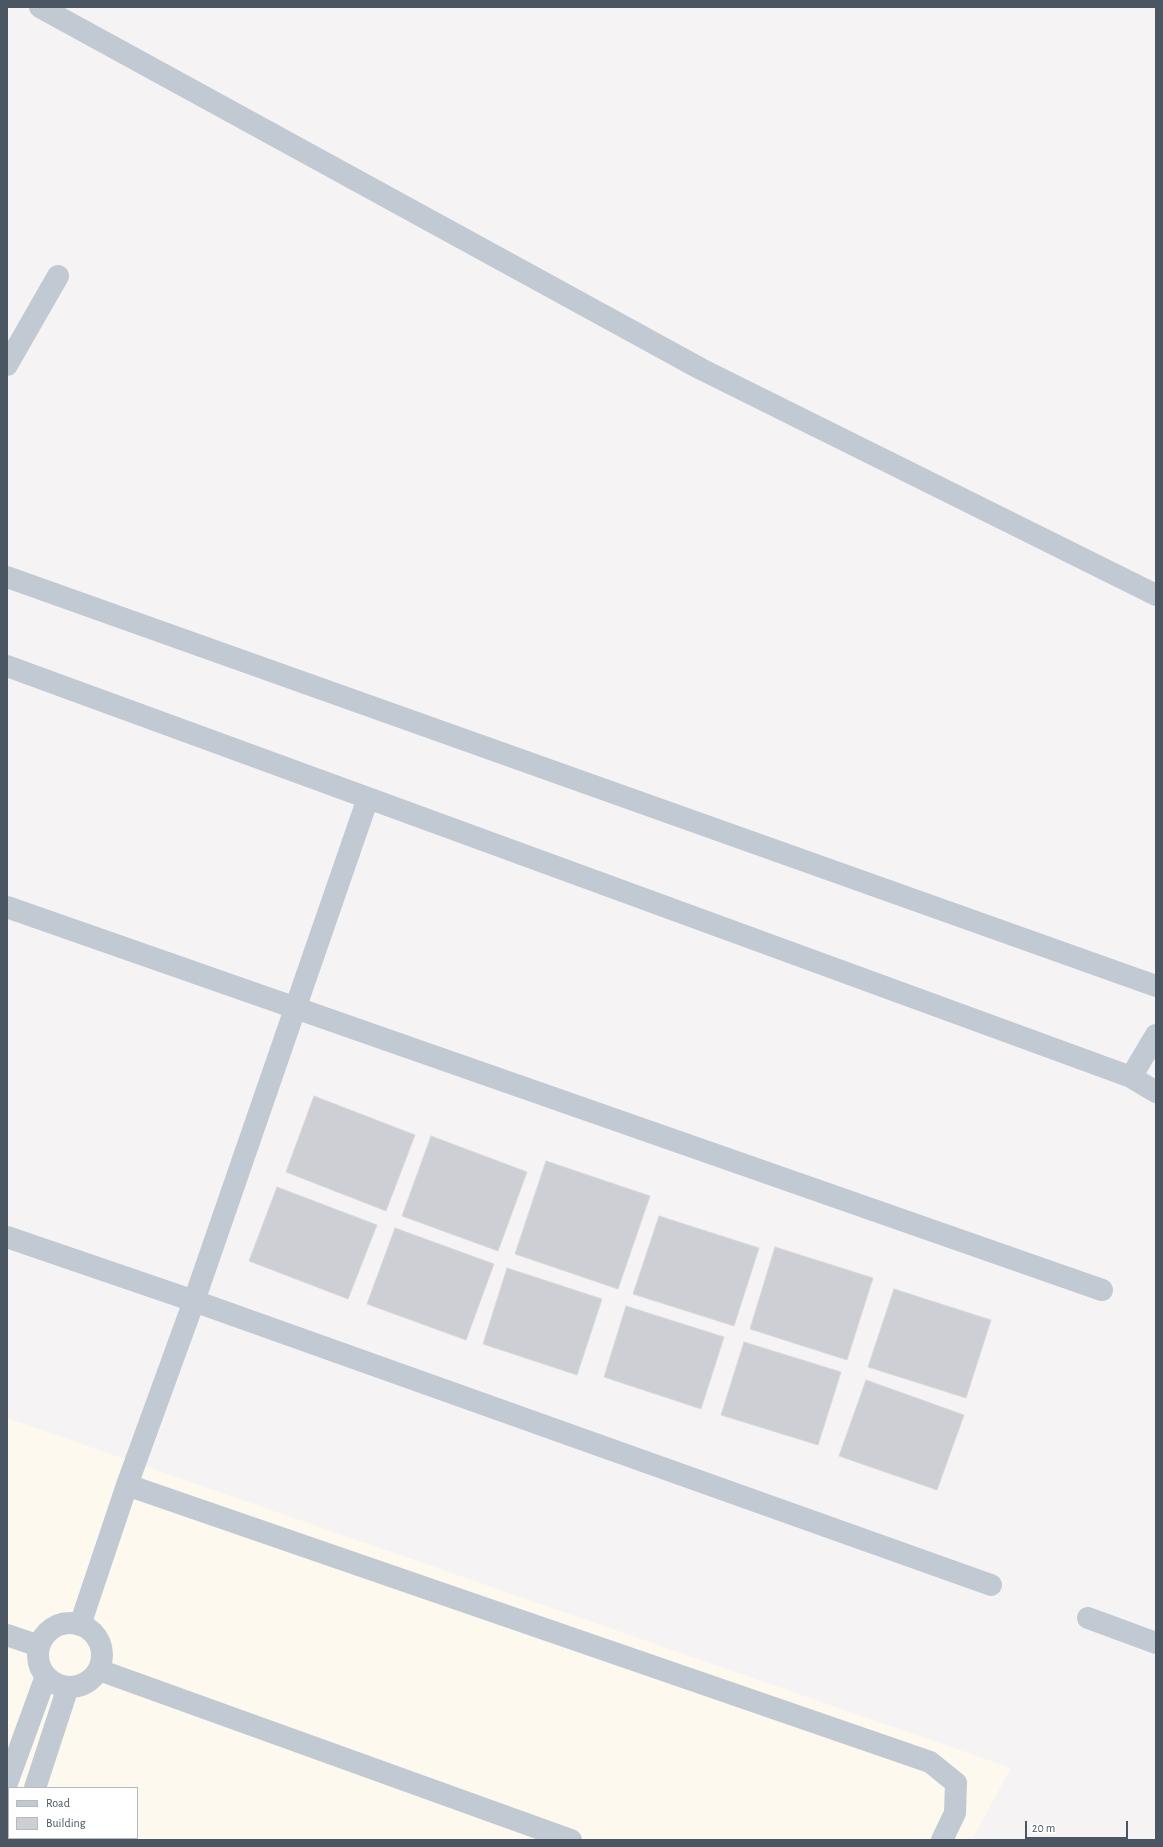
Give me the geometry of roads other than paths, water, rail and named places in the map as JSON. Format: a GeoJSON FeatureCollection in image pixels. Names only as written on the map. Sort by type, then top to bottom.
{"type":"FeatureCollection","features":[{"type":"Feature","properties":{"kind":"street"},"geometry":{"type":"LineString","coordinates":[[40,7],[701,369],[1156,595]]}},
{"type":"Feature","properties":{"kind":"street"},"geometry":{"type":"LineString","coordinates":[[7,365],[58,276]]}},
{"type":"Feature","properties":{"kind":"street"},"geometry":{"type":"LineString","coordinates":[[7,577],[1156,986]]}},
{"type":"Feature","properties":{"kind":"street"},"geometry":{"type":"LineString","coordinates":[[7,666],[1131,1077],[1156,1092]]}},
{"type":"Feature","properties":{"kind":"street"},"geometry":{"type":"LineString","coordinates":[[80,1625],[127,1485],[194,1301],[294,1008],[368,798]]}},
{"type":"Feature","properties":{"kind":"street"},"geometry":{"type":"LineString","coordinates":[[7,907],[1102,1290]]}},
{"type":"Feature","properties":{"kind":"street"},"geometry":{"type":"LineString","coordinates":[[1131,1077],[1156,1035]]}},
{"type":"Feature","properties":{"kind":"street"},"geometry":{"type":"LineString","coordinates":[[7,1237],[194,1301],[991,1585]]}},
{"type":"Feature","properties":{"kind":"street"},"geometry":{"type":"LineString","coordinates":[[127,1485],[930,1762],[956,1783],[955,1814],[942,1840]]}},
{"type":"Feature","properties":{"kind":"street"},"geometry":{"type":"LineString","coordinates":[[1088,1618],[1156,1643]]}},
{"type":"Feature","properties":{"kind":"street"},"geometry":{"type":"LineString","coordinates":[[60,1625],[80,1625],[90,1630],[97,1638],[101,1648],[102,1659],[99,1670],[94,1677],[86,1683],[77,1686],[60,1686],[46,1676],[40,1667],[38,1657],[39,1646],[50,1630],[60,1625]]}},
{"type":"Feature","properties":{"kind":"street"},"geometry":{"type":"LineString","coordinates":[[7,1635],[39,1646]]}},
{"type":"Feature","properties":{"kind":"street"},"geometry":{"type":"LineString","coordinates":[[99,1670],[571,1840]]}},
{"type":"Feature","properties":{"kind":"street"},"geometry":{"type":"LineString","coordinates":[[7,1783],[46,1676]]}},
{"type":"Feature","properties":{"kind":"street"},"geometry":{"type":"LineString","coordinates":[[35,1787],[68,1687]]}}]}
